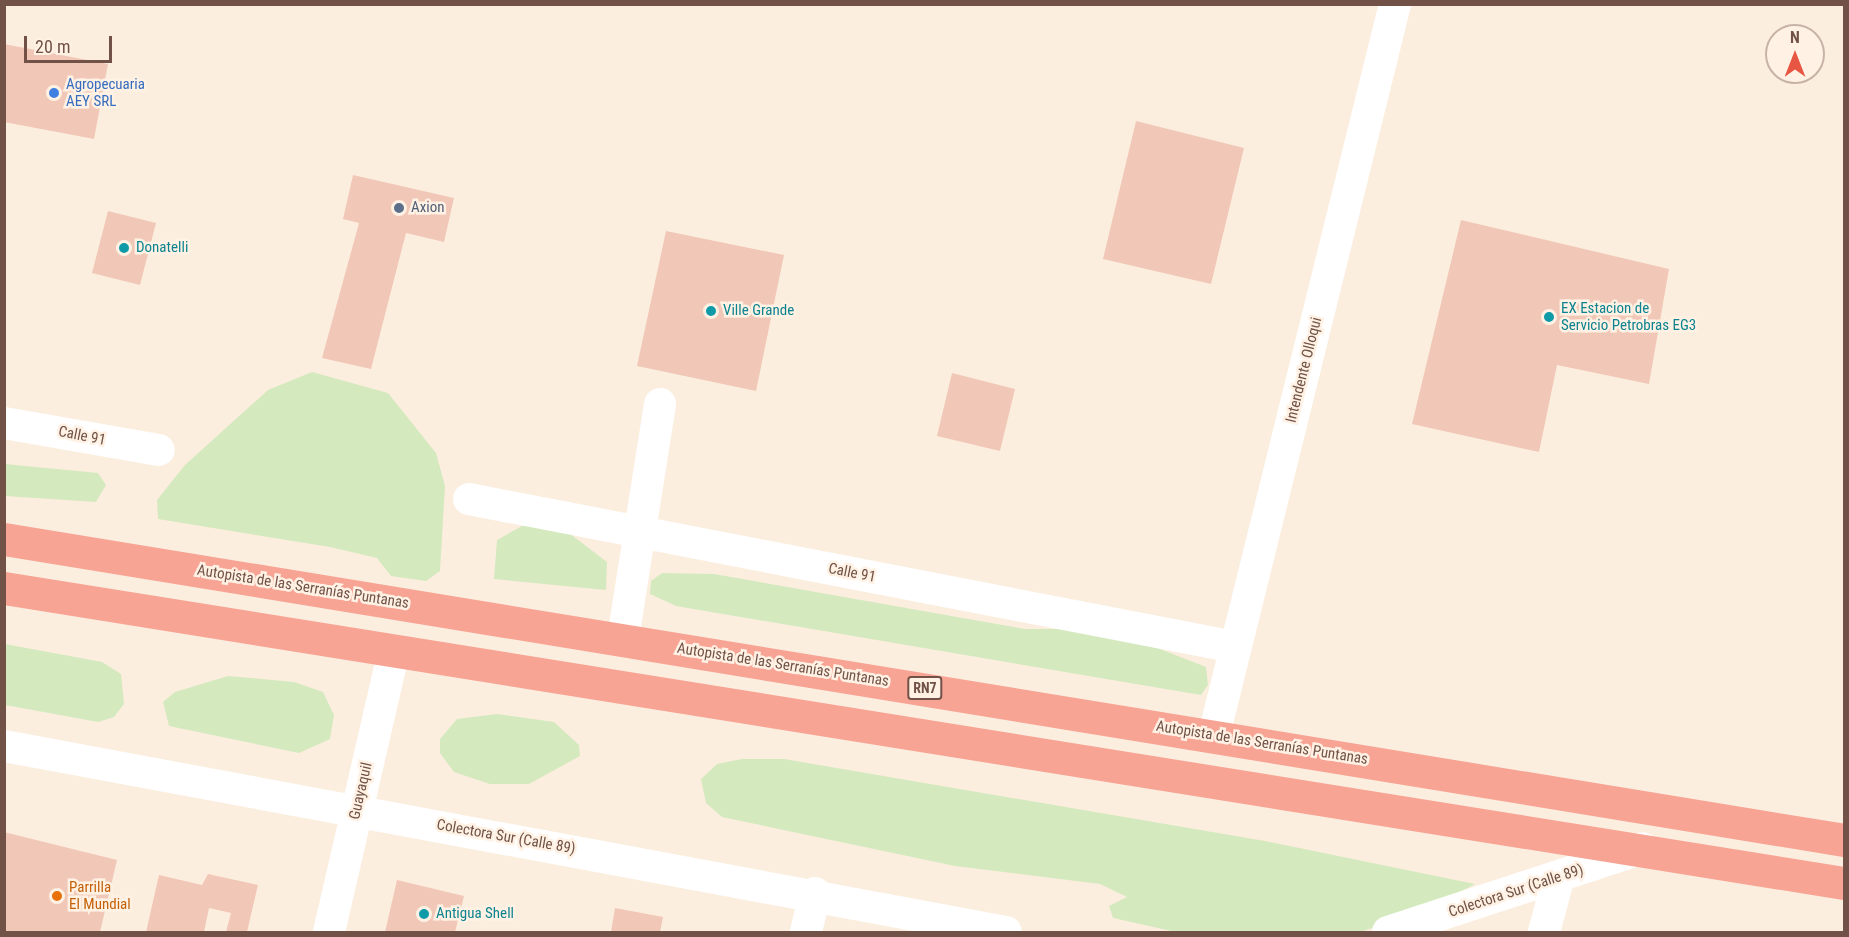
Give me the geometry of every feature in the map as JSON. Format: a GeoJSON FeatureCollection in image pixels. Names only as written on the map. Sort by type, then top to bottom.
{"type":"FeatureCollection","features":[{"type":"Feature","properties":{"kind":"highway","name":"Autopista de las Serranías Puntanas"},"geometry":{"type":"LineString","coordinates":[[4,539],[623,638],[1845,840]]}},
{"type":"Feature","properties":{"kind":"highway"},"geometry":{"type":"LineString","coordinates":[[4,588],[1643,847],[1845,883]]}},
{"type":"Feature","properties":{"kind":"street","name":"Intendente Olloqui"},"geometry":{"type":"LineString","coordinates":[[1214,735],[1395,4]]}},
{"type":"Feature","properties":{"kind":"street"},"geometry":{"type":"LineString","coordinates":[[623,638],[660,404]]}},
{"type":"Feature","properties":{"kind":"street","name":"Calle 91"},"geometry":{"type":"LineString","coordinates":[[4,423],[159,450]]}},
{"type":"Feature","properties":{"kind":"street","name":"Calle 91"},"geometry":{"type":"LineString","coordinates":[[469,499],[1235,647]]}},
{"type":"Feature","properties":{"kind":"street","name":"Guayaquil"},"geometry":{"type":"LineString","coordinates":[[329,933],[394,650]]}},
{"type":"Feature","properties":{"kind":"street","name":"Colectora Sur (Calle 89)"},"geometry":{"type":"LineString","coordinates":[[4,746],[814,893],[1006,933]]}},
{"type":"Feature","properties":{"kind":"street","name":"Colectora Sur (Calle 89)"},"geometry":{"type":"LineString","coordinates":[[1388,933],[1643,847]]}},
{"type":"Feature","properties":{"kind":"street"},"geometry":{"type":"LineString","coordinates":[[1544,933],[1559,876]]}},
{"type":"Feature","properties":{"kind":"street"},"geometry":{"type":"LineString","coordinates":[[806,933],[814,893]]}},
{"type":"Feature","properties":{"kind":"green space"},"geometry":{"type":"Polygon","coordinates":[[[312,372],[388,393],[436,453],[445,486],[440,571],[426,581],[391,576],[377,558],[330,547],[158,519],[157,500],[185,465],[268,390],[312,372]]]}},
{"type":"Feature","properties":{"kind":"green space"},"geometry":{"type":"Polygon","coordinates":[[[5,464],[98,473],[106,485],[96,502],[5,496],[5,464]]]}},
{"type":"Feature","properties":{"kind":"green space"},"geometry":{"type":"Polygon","coordinates":[[[531,521],[569,533],[607,562],[606,590],[494,579],[497,540],[531,521]]]}},
{"type":"Feature","properties":{"kind":"green space"},"geometry":{"type":"Polygon","coordinates":[[[662,573],[714,574],[1025,629],[1109,629],[1206,667],[1208,685],[1201,695],[676,606],[650,594],[651,581],[662,573]]]}},
{"type":"Feature","properties":{"kind":"green space"},"geometry":{"type":"Polygon","coordinates":[[[5,644],[102,662],[121,674],[124,704],[114,717],[98,722],[5,705],[5,644]]]}},
{"type":"Feature","properties":{"kind":"green space"},"geometry":{"type":"Polygon","coordinates":[[[228,676],[294,682],[323,692],[334,715],[330,739],[299,753],[169,726],[163,702],[175,692],[228,676]]]}},
{"type":"Feature","properties":{"kind":"green space"},"geometry":{"type":"Polygon","coordinates":[[[497,714],[554,722],[579,745],[580,756],[529,784],[490,784],[454,772],[440,753],[440,739],[457,719],[497,714]]]}},
{"type":"Feature","properties":{"kind":"green space"},"geometry":{"type":"Polygon","coordinates":[[[742,759],[784,759],[1265,841],[1475,884],[1426,910],[1360,932],[1176,932],[1113,918],[1109,906],[1127,897],[1100,884],[955,866],[722,817],[706,803],[701,779],[717,764],[742,759]]]}},
{"type":"Feature","properties":{"kind":"building","name":"Agropecuaria AEY SRL"},"geometry":{"type":"Polygon","coordinates":[[[4,44],[108,64],[94,139],[4,122],[4,44]]]}},
{"type":"Feature","properties":{"kind":"building"},"geometry":{"type":"Polygon","coordinates":[[[1136,121],[1244,148],[1211,284],[1103,259],[1136,121]]]}},
{"type":"Feature","properties":{"kind":"building"},"geometry":{"type":"Polygon","coordinates":[[[353,175],[454,198],[444,242],[406,233],[371,369],[322,358],[359,223],[343,219],[353,175]]]}},
{"type":"Feature","properties":{"kind":"building","name":"Donatelli"},"geometry":{"type":"Polygon","coordinates":[[[108,211],[156,223],[140,285],[92,273],[108,211]]]}},
{"type":"Feature","properties":{"kind":"building","name":"EX Estacion de Servicio Petrobras EG3"},"geometry":{"type":"Polygon","coordinates":[[[1461,220],[1669,269],[1649,384],[1557,365],[1539,452],[1412,424],[1461,220]]]}},
{"type":"Feature","properties":{"kind":"building","name":"Ville Grande"},"geometry":{"type":"Polygon","coordinates":[[[666,231],[784,255],[756,391],[637,366],[666,231]]]}},
{"type":"Feature","properties":{"kind":"building"},"geometry":{"type":"Polygon","coordinates":[[[952,373],[1015,389],[1000,451],[937,436],[952,373]]]}},
{"type":"Feature","properties":{"kind":"building","name":"Parrilla El Mundial"},"geometry":{"type":"Polygon","coordinates":[[[4,832],[117,860],[100,932],[4,932],[4,832]]]}},
{"type":"Feature","properties":{"kind":"building"},"geometry":{"type":"Polygon","coordinates":[[[208,874],[258,885],[247,932],[226,932],[231,913],[209,908],[204,932],[146,932],[159,875],[202,885],[208,874]]]}},
{"type":"Feature","properties":{"kind":"building","name":"Antigua Shell"},"geometry":{"type":"Polygon","coordinates":[[[397,880],[464,896],[455,932],[385,932],[397,880]]]}},
{"type":"Feature","properties":{"kind":"building"},"geometry":{"type":"Polygon","coordinates":[[[615,908],[663,917],[660,932],[611,932],[615,908]]]}},
{"type":"Feature","properties":{"kind":"place","name":"Agropecuaria AEY SRL"},"geometry":{"type":"Point","coordinates":[54,93]}},
{"type":"Feature","properties":{"kind":"place","name":"Axion"},"geometry":{"type":"Point","coordinates":[399,208]}},
{"type":"Feature","properties":{"kind":"place","name":"Donatelli"},"geometry":{"type":"Point","coordinates":[124,248]}},
{"type":"Feature","properties":{"kind":"place","name":"Ville Grande"},"geometry":{"type":"Point","coordinates":[711,311]}},
{"type":"Feature","properties":{"kind":"place","name":"EX Estacion de Servicio Petrobras EG3"},"geometry":{"type":"Point","coordinates":[1549,317]}},
{"type":"Feature","properties":{"kind":"place","name":"Parrilla El Mundial"},"geometry":{"type":"Point","coordinates":[57,896]}},
{"type":"Feature","properties":{"kind":"place","name":"Antigua Shell"},"geometry":{"type":"Point","coordinates":[424,914]}}]}
